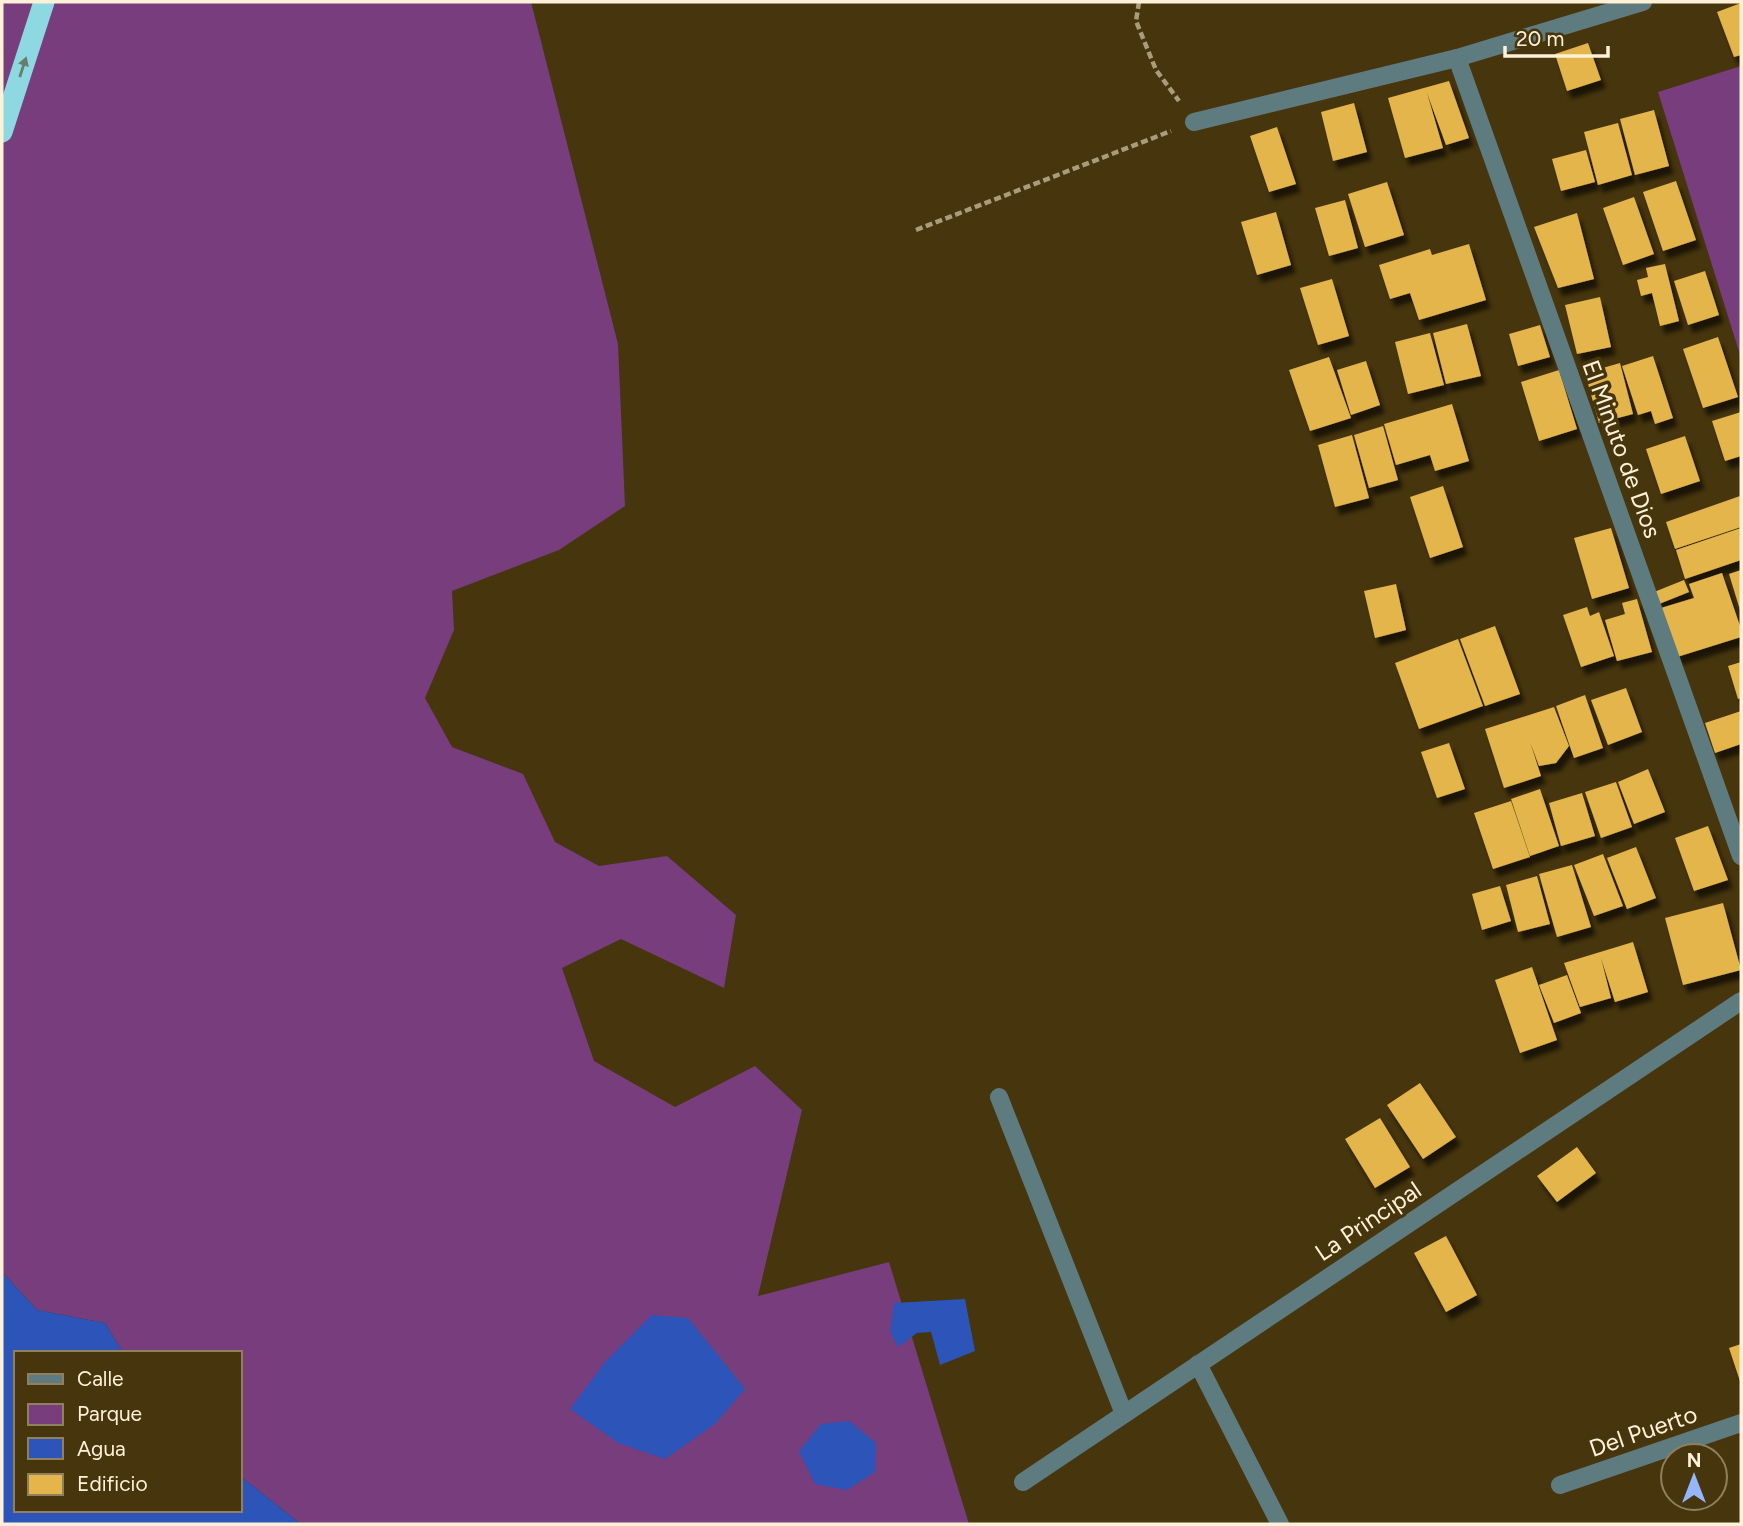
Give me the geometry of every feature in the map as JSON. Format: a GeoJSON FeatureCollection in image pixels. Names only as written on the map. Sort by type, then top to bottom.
{"type":"FeatureCollection","features":[{"type":"Feature","properties":{"kind":"highway"},"geometry":{"type":"LineString","coordinates":[[2,132],[44,2]]}},
{"type":"Feature","properties":{"kind":"street"},"geometry":{"type":"LineString","coordinates":[[1194,122],[1457,58],[1643,2]]}},
{"type":"Feature","properties":{"kind":"street","name":"El Minuto de Dios"},"geometry":{"type":"LineString","coordinates":[[1457,58],[1741,856]]}},
{"type":"Feature","properties":{"kind":"street","name":"La Principal"},"geometry":{"type":"LineString","coordinates":[[1023,1482],[1741,1001]]}},
{"type":"Feature","properties":{"kind":"street"},"geometry":{"type":"LineString","coordinates":[[999,1097],[1124,1414]]}},
{"type":"Feature","properties":{"kind":"street"},"geometry":{"type":"LineString","coordinates":[[1198,1364],[1280,1524]]}},
{"type":"Feature","properties":{"kind":"street","name":"Del Puerto"},"geometry":{"type":"LineString","coordinates":[[1560,1485],[1741,1423]]}},
{"type":"Feature","properties":{"kind":"path"},"geometry":{"type":"LineString","coordinates":[[916,230],[1194,122],[1156,70],[1136,21],[1139,2]]}},
{"type":"Feature","properties":{"kind":"green space"},"geometry":{"type":"Polygon","coordinates":[[[2,2],[531,2],[618,344],[625,506],[559,550],[452,591],[454,630],[425,698],[452,747],[523,774],[555,842],[599,866],[667,856],[736,915],[724,988],[621,939],[562,968],[594,1061],[675,1107],[755,1066],[802,1110],[758,1296],[889,1262],[969,1524],[296,1524],[298,1522],[242,1478],[242,1351],[122,1351],[105,1323],[37,1310],[2,1272],[2,2]]]}},
{"type":"Feature","properties":{"kind":"green space"},"geometry":{"type":"Polygon","coordinates":[[[1741,66],[1741,358],[1658,92],[1741,66]]]}},
{"type":"Feature","properties":{"kind":"water"},"geometry":{"type":"Polygon","coordinates":[[[2,1272],[37,1310],[105,1323],[122,1351],[14,1351],[14,1512],[242,1512],[242,1478],[298,1522],[296,1524],[2,1524],[2,1272]]]}},
{"type":"Feature","properties":{"kind":"water"},"geometry":{"type":"Polygon","coordinates":[[[965,1299],[975,1351],[940,1365],[931,1332],[917,1333],[898,1347],[890,1332],[894,1303],[965,1299]]]}},
{"type":"Feature","properties":{"kind":"water"},"geometry":{"type":"Polygon","coordinates":[[[652,1315],[688,1318],[745,1389],[715,1424],[665,1459],[618,1443],[570,1409],[605,1362],[652,1315]]]}},
{"type":"Feature","properties":{"kind":"water"},"geometry":{"type":"Polygon","coordinates":[[[849,1421],[876,1443],[875,1472],[847,1490],[815,1484],[799,1451],[821,1424],[849,1421]]]}},
{"type":"Feature","properties":{"kind":"building"},"geometry":{"type":"Polygon","coordinates":[[[1741,3],[1741,55],[1734,57],[1717,12],[1741,3]]]}},
{"type":"Feature","properties":{"kind":"building"},"geometry":{"type":"Polygon","coordinates":[[[1588,43],[1601,80],[1567,91],[1555,54],[1588,43]]]}},
{"type":"Feature","properties":{"kind":"building"},"geometry":{"type":"Polygon","coordinates":[[[1449,81],[1469,138],[1446,145],[1427,93],[1443,148],[1405,158],[1388,98],[1449,81]]]}},
{"type":"Feature","properties":{"kind":"building"},"geometry":{"type":"Polygon","coordinates":[[[1354,103],[1367,152],[1333,161],[1321,112],[1354,103]]]}},
{"type":"Feature","properties":{"kind":"building"},"geometry":{"type":"Polygon","coordinates":[[[1654,110],[1669,166],[1635,175],[1620,119],[1654,110]]]}},
{"type":"Feature","properties":{"kind":"building"},"geometry":{"type":"Polygon","coordinates":[[[1618,123],[1632,175],[1598,185],[1584,132],[1618,123]]]}},
{"type":"Feature","properties":{"kind":"building"},"geometry":{"type":"Polygon","coordinates":[[[1277,127],[1296,184],[1269,192],[1250,136],[1277,127]]]}},
{"type":"Feature","properties":{"kind":"building"},"geometry":{"type":"Polygon","coordinates":[[[1586,150],[1595,182],[1561,191],[1552,159],[1586,150]]]}},
{"type":"Feature","properties":{"kind":"building"},"geometry":{"type":"Polygon","coordinates":[[[1676,181],[1696,240],[1663,251],[1643,192],[1676,181]]]}},
{"type":"Feature","properties":{"kind":"building"},"geometry":{"type":"Polygon","coordinates":[[[1387,182],[1404,235],[1365,247],[1348,194],[1387,182]]]}},
{"type":"Feature","properties":{"kind":"building"},"geometry":{"type":"Polygon","coordinates":[[[1634,197],[1654,254],[1623,265],[1603,208],[1634,197]]]}},
{"type":"Feature","properties":{"kind":"building"},"geometry":{"type":"Polygon","coordinates":[[[1345,200],[1358,248],[1329,256],[1315,208],[1345,200]]]}},
{"type":"Feature","properties":{"kind":"building"},"geometry":{"type":"Polygon","coordinates":[[[1276,212],[1291,265],[1257,275],[1241,222],[1276,212]]]}},
{"type":"Feature","properties":{"kind":"building"},"geometry":{"type":"Polygon","coordinates":[[[1577,213],[1594,279],[1558,288],[1534,227],[1577,213]]]}},
{"type":"Feature","properties":{"kind":"building"},"geometry":{"type":"Polygon","coordinates":[[[1469,244],[1486,300],[1419,320],[1410,293],[1390,299],[1379,265],[1430,249],[1432,255],[1469,244]]]}},
{"type":"Feature","properties":{"kind":"building"},"geometry":{"type":"Polygon","coordinates":[[[1665,264],[1679,321],[1660,326],[1652,293],[1641,296],[1637,280],[1648,277],[1646,268],[1665,264]]]}},
{"type":"Feature","properties":{"kind":"building"},"geometry":{"type":"Polygon","coordinates":[[[1705,271],[1719,315],[1688,325],[1674,281],[1705,271]]]}},
{"type":"Feature","properties":{"kind":"building"},"geometry":{"type":"Polygon","coordinates":[[[1332,279],[1349,336],[1318,345],[1300,288],[1332,279]]]}},
{"type":"Feature","properties":{"kind":"building"},"geometry":{"type":"Polygon","coordinates":[[[1600,297],[1611,347],[1577,354],[1565,305],[1600,297]]]}},
{"type":"Feature","properties":{"kind":"building"},"geometry":{"type":"Polygon","coordinates":[[[1467,324],[1481,376],[1446,384],[1433,333],[1467,324]]]}},
{"type":"Feature","properties":{"kind":"building"},"geometry":{"type":"Polygon","coordinates":[[[1540,325],[1550,357],[1518,366],[1509,334],[1540,325]]]}},
{"type":"Feature","properties":{"kind":"building"},"geometry":{"type":"Polygon","coordinates":[[[1430,333],[1444,385],[1408,394],[1395,342],[1430,333]]]}},
{"type":"Feature","properties":{"kind":"building"},"geometry":{"type":"Polygon","coordinates":[[[1718,337],[1738,397],[1703,408],[1683,349],[1718,337]]]}},
{"type":"Feature","properties":{"kind":"building"},"geometry":{"type":"Polygon","coordinates":[[[1653,356],[1673,418],[1655,424],[1651,411],[1638,415],[1622,366],[1653,356]]]}},
{"type":"Feature","properties":{"kind":"building"},"geometry":{"type":"Polygon","coordinates":[[[1329,357],[1351,418],[1310,431],[1289,370],[1329,357]]]}},
{"type":"Feature","properties":{"kind":"building"},"geometry":{"type":"Polygon","coordinates":[[[1366,361],[1380,405],[1351,415],[1337,370],[1366,361]]]}},
{"type":"Feature","properties":{"kind":"building"},"geometry":{"type":"Polygon","coordinates":[[[1620,363],[1633,414],[1599,423],[1585,373],[1620,363]]]}},
{"type":"Feature","properties":{"kind":"building"},"geometry":{"type":"Polygon","coordinates":[[[1559,370],[1577,429],[1539,441],[1521,382],[1559,370]]]}},
{"type":"Feature","properties":{"kind":"building"},"geometry":{"type":"Polygon","coordinates":[[[1452,404],[1469,461],[1435,471],[1430,455],[1396,465],[1384,424],[1452,404]]]}},
{"type":"Feature","properties":{"kind":"building"},"geometry":{"type":"Polygon","coordinates":[[[1741,412],[1741,456],[1725,461],[1712,421],[1741,412]]]}},
{"type":"Feature","properties":{"kind":"building"},"geometry":{"type":"Polygon","coordinates":[[[1383,426],[1398,480],[1369,488],[1354,435],[1383,426]]]}},
{"type":"Feature","properties":{"kind":"building"},"geometry":{"type":"Polygon","coordinates":[[[1352,435],[1369,498],[1335,507],[1318,445],[1352,435]]]}},
{"type":"Feature","properties":{"kind":"building"},"geometry":{"type":"Polygon","coordinates":[[[1685,436],[1700,481],[1661,494],[1646,449],[1685,436]]]}},
{"type":"Feature","properties":{"kind":"building"},"geometry":{"type":"Polygon","coordinates":[[[1443,486],[1463,547],[1430,558],[1410,497],[1443,486]]]}},
{"type":"Feature","properties":{"kind":"building"},"geometry":{"type":"Polygon","coordinates":[[[1740,496],[1741,527],[1675,549],[1666,522],[1740,496]]]}},
{"type":"Feature","properties":{"kind":"building"},"geometry":{"type":"Polygon","coordinates":[[[1611,528],[1629,588],[1592,599],[1574,538],[1611,528]]]}},
{"type":"Feature","properties":{"kind":"building"},"geometry":{"type":"Polygon","coordinates":[[[1741,528],[1741,560],[1685,579],[1676,550],[1741,528]]]}},
{"type":"Feature","properties":{"kind":"building"},"geometry":{"type":"Polygon","coordinates":[[[1741,570],[1741,613],[1729,574],[1741,570]]]}},
{"type":"Feature","properties":{"kind":"building"},"geometry":{"type":"Polygon","coordinates":[[[1722,573],[1741,629],[1741,637],[1677,657],[1661,608],[1694,598],[1689,584],[1722,573]]]}},
{"type":"Feature","properties":{"kind":"building"},"geometry":{"type":"Polygon","coordinates":[[[1684,580],[1689,592],[1659,604],[1654,592],[1684,580]]]}},
{"type":"Feature","properties":{"kind":"building"},"geometry":{"type":"Polygon","coordinates":[[[1396,584],[1406,630],[1375,638],[1364,591],[1396,584]]]}},
{"type":"Feature","properties":{"kind":"building"},"geometry":{"type":"Polygon","coordinates":[[[1637,599],[1652,652],[1617,661],[1605,620],[1625,614],[1622,603],[1637,599]]]}},
{"type":"Feature","properties":{"kind":"building"},"geometry":{"type":"Polygon","coordinates":[[[1587,607],[1590,616],[1599,612],[1614,656],[1581,667],[1563,615],[1587,607]]]}},
{"type":"Feature","properties":{"kind":"building"},"geometry":{"type":"Polygon","coordinates":[[[1495,626],[1520,694],[1485,706],[1460,639],[1495,626]]]}},
{"type":"Feature","properties":{"kind":"building"},"geometry":{"type":"Polygon","coordinates":[[[1458,639],[1483,706],[1419,729],[1395,663],[1458,639]]]}},
{"type":"Feature","properties":{"kind":"building"},"geometry":{"type":"Polygon","coordinates":[[[1741,662],[1741,698],[1738,699],[1728,666],[1741,662]]]}},
{"type":"Feature","properties":{"kind":"building"},"geometry":{"type":"Polygon","coordinates":[[[1626,688],[1642,732],[1608,745],[1591,700],[1626,688]]]}},
{"type":"Feature","properties":{"kind":"building"},"geometry":{"type":"Polygon","coordinates":[[[1585,695],[1603,748],[1574,758],[1556,706],[1585,695]]]}},
{"type":"Feature","properties":{"kind":"building"},"geometry":{"type":"Polygon","coordinates":[[[1554,707],[1569,746],[1556,763],[1539,766],[1530,742],[1541,776],[1504,788],[1485,729],[1554,707]]]}},
{"type":"Feature","properties":{"kind":"building"},"geometry":{"type":"Polygon","coordinates":[[[1741,711],[1741,744],[1715,753],[1705,723],[1741,711]]]}},
{"type":"Feature","properties":{"kind":"building"},"geometry":{"type":"Polygon","coordinates":[[[1449,743],[1465,789],[1437,798],[1421,752],[1449,743]]]}},
{"type":"Feature","properties":{"kind":"building"},"geometry":{"type":"Polygon","coordinates":[[[1648,769],[1665,812],[1634,824],[1618,782],[1648,769]]]}},
{"type":"Feature","properties":{"kind":"building"},"geometry":{"type":"Polygon","coordinates":[[[1616,782],[1632,827],[1601,838],[1585,792],[1616,782]]]}},
{"type":"Feature","properties":{"kind":"building"},"geometry":{"type":"Polygon","coordinates":[[[1540,789],[1559,846],[1530,856],[1511,799],[1540,789]]]}},
{"type":"Feature","properties":{"kind":"building"},"geometry":{"type":"Polygon","coordinates":[[[1582,793],[1595,836],[1561,846],[1549,803],[1582,793]]]}},
{"type":"Feature","properties":{"kind":"building"},"geometry":{"type":"Polygon","coordinates":[[[1511,801],[1530,857],[1493,869],[1474,813],[1511,801]]]}},
{"type":"Feature","properties":{"kind":"building"},"geometry":{"type":"Polygon","coordinates":[[[1708,826],[1728,880],[1694,891],[1675,838],[1708,826]]]}},
{"type":"Feature","properties":{"kind":"building"},"geometry":{"type":"Polygon","coordinates":[[[1636,847],[1656,898],[1627,909],[1607,858],[1636,847]]]}},
{"type":"Feature","properties":{"kind":"building"},"geometry":{"type":"Polygon","coordinates":[[[1603,854],[1623,906],[1594,916],[1574,865],[1603,854]]]}},
{"type":"Feature","properties":{"kind":"building"},"geometry":{"type":"Polygon","coordinates":[[[1572,865],[1591,927],[1557,937],[1539,874],[1572,865]]]}},
{"type":"Feature","properties":{"kind":"building"},"geometry":{"type":"Polygon","coordinates":[[[1537,876],[1550,924],[1518,932],[1506,885],[1537,876]]]}},
{"type":"Feature","properties":{"kind":"building"},"geometry":{"type":"Polygon","coordinates":[[[1500,886],[1511,921],[1482,930],[1472,894],[1500,886]]]}},
{"type":"Feature","properties":{"kind":"building"},"geometry":{"type":"Polygon","coordinates":[[[1723,903],[1741,970],[1683,985],[1665,918],[1723,903]]]}},
{"type":"Feature","properties":{"kind":"building"},"geometry":{"type":"Polygon","coordinates":[[[1633,942],[1648,992],[1615,1002],[1601,958],[1611,998],[1580,1007],[1564,963],[1633,942]]]}},
{"type":"Feature","properties":{"kind":"building"},"geometry":{"type":"Polygon","coordinates":[[[1532,967],[1557,1040],[1520,1053],[1495,980],[1532,967]]]}},
{"type":"Feature","properties":{"kind":"building"},"geometry":{"type":"Polygon","coordinates":[[[1567,975],[1581,1013],[1554,1023],[1539,985],[1567,975]]]}},
{"type":"Feature","properties":{"kind":"building"},"geometry":{"type":"Polygon","coordinates":[[[1420,1083],[1456,1137],[1423,1159],[1387,1105],[1420,1083]]]}},
{"type":"Feature","properties":{"kind":"building"},"geometry":{"type":"Polygon","coordinates":[[[1380,1118],[1410,1167],[1375,1188],[1345,1139],[1380,1118]]]}},
{"type":"Feature","properties":{"kind":"building"},"geometry":{"type":"Polygon","coordinates":[[[1577,1147],[1596,1173],[1557,1202],[1537,1176],[1577,1147]]]}},
{"type":"Feature","properties":{"kind":"building"},"geometry":{"type":"Polygon","coordinates":[[[1446,1236],[1477,1295],[1446,1312],[1414,1253],[1446,1236]]]}},
{"type":"Feature","properties":{"kind":"building"},"geometry":{"type":"Polygon","coordinates":[[[1741,1344],[1741,1384],[1729,1348],[1741,1344]]]}}]}
